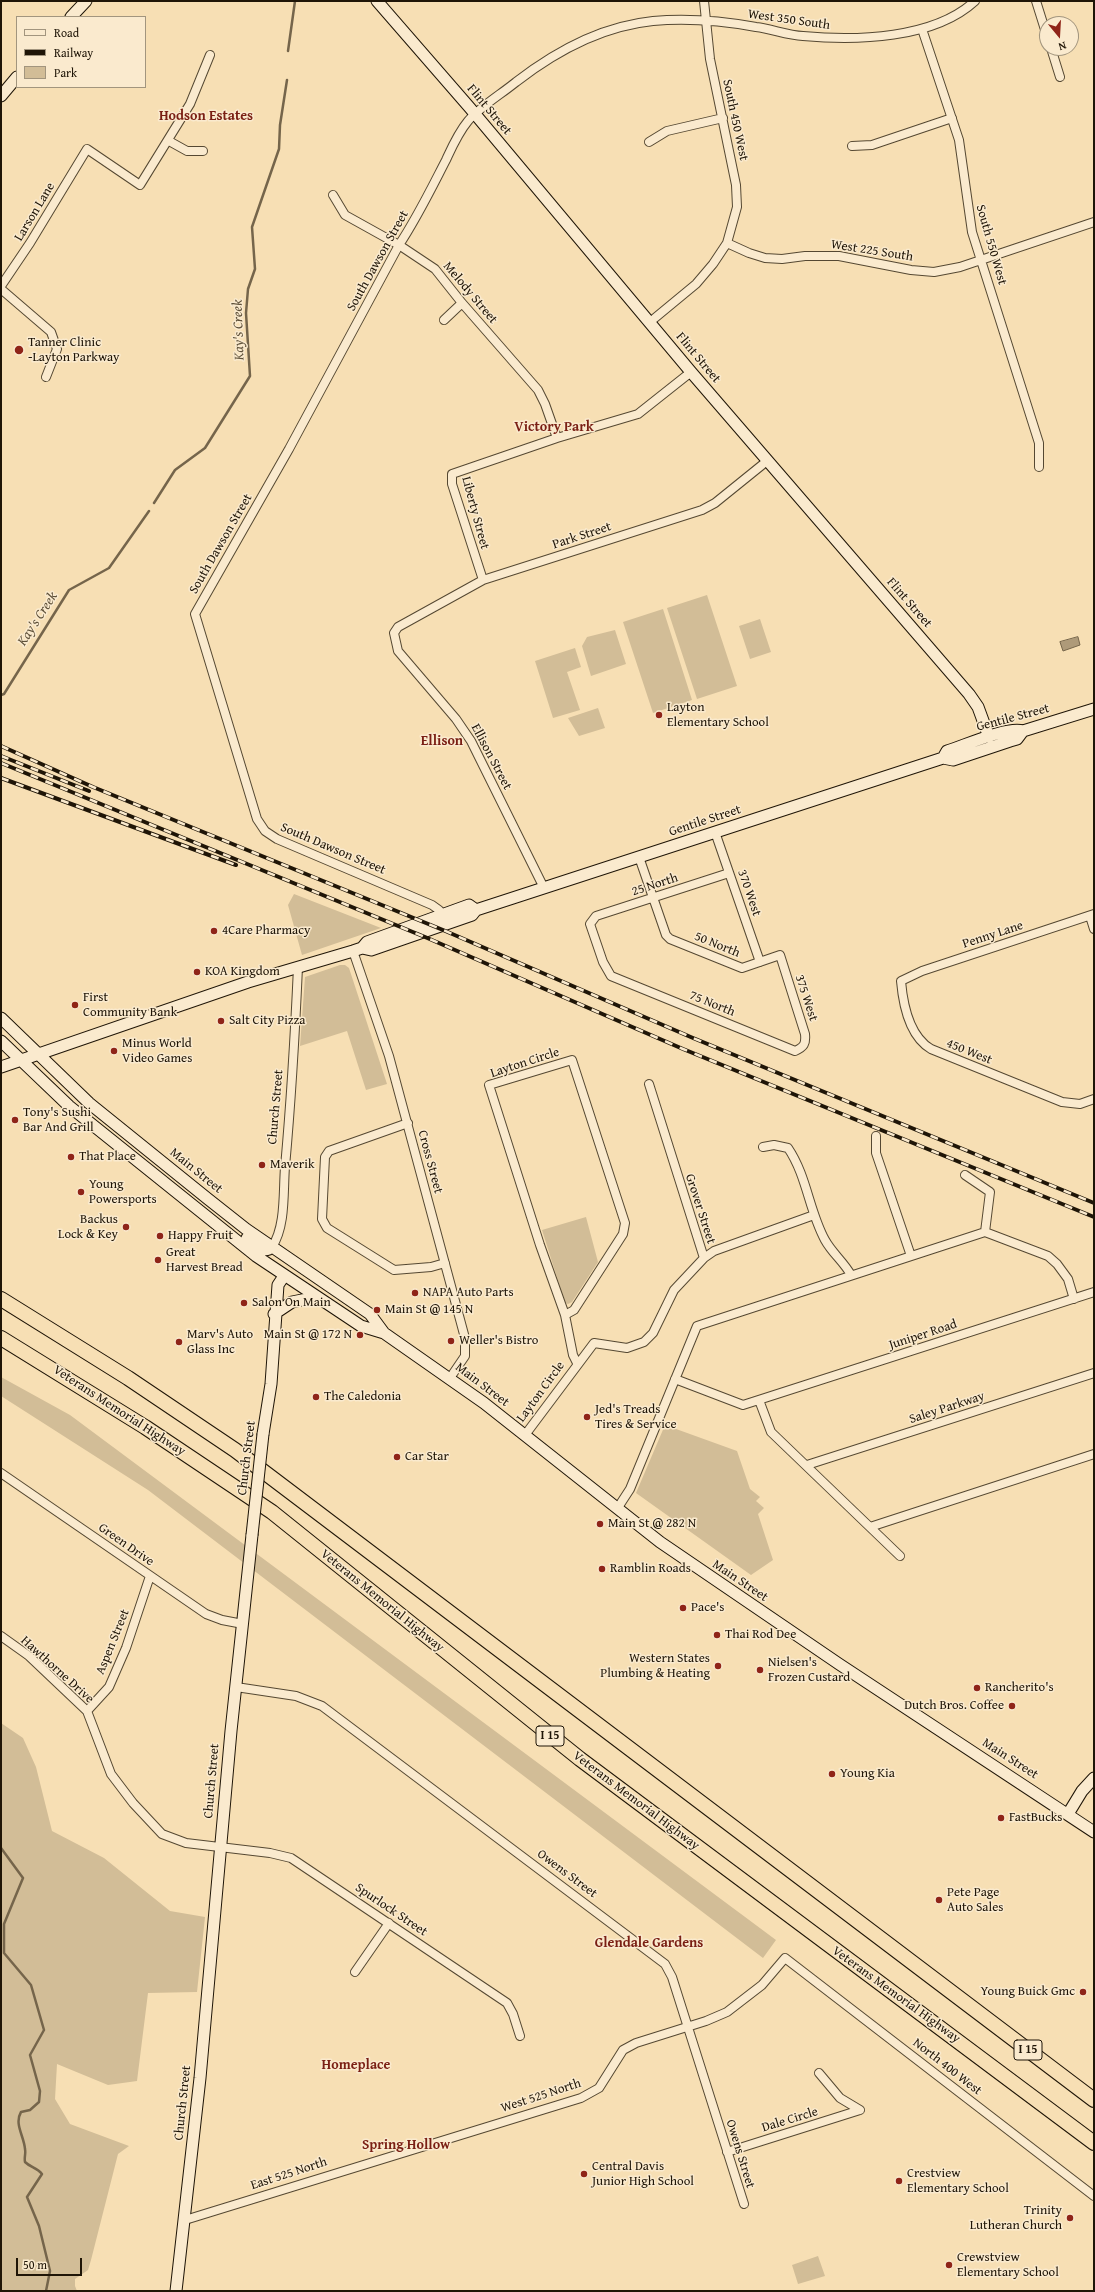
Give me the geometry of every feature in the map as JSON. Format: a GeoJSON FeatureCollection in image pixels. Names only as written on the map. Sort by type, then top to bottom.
{"type":"FeatureCollection","features":[{"type":"Feature","properties":{"kind":"highway","name":"I 15"},"geometry":{"type":"LineString","coordinates":[[1,1299],[128,1378],[235,1450],[1094,2100]]}},
{"type":"Feature","properties":{"kind":"highway","name":"Veterans Memorial Highway"},"geometry":{"type":"LineString","coordinates":[[1,1338],[138,1423],[272,1512],[580,1759],[1094,2143]]}},
{"type":"Feature","properties":{"kind":"main road"},"geometry":{"type":"LineString","coordinates":[[72,16],[86,1]]}},
{"type":"Feature","properties":{"kind":"main road","name":"Flint Street"},"geometry":{"type":"LineString","coordinates":[[377,1],[767,461],[969,694],[978,707],[989,737]]}},
{"type":"Feature","properties":{"kind":"main road"},"geometry":{"type":"LineString","coordinates":[[1,96],[16,78]]}},
{"type":"Feature","properties":{"kind":"main road","name":"Gentile Street"},"geometry":{"type":"LineString","coordinates":[[945,758],[947,751],[989,737],[994,740],[1021,733],[1094,709]]}},
{"type":"Feature","properties":{"kind":"main road","name":"Gentile Street"},"geometry":{"type":"LineString","coordinates":[[1,1067],[165,1010],[298,967],[357,950],[371,950],[472,915],[476,910],[945,758],[953,760],[1017,739],[1021,733]]}},
{"type":"Feature","properties":{"kind":"main road","name":"Gentile Street"},"geometry":{"type":"LineString","coordinates":[[357,950],[367,942],[442,914],[469,905],[476,910]]}},
{"type":"Feature","properties":{"kind":"main road","name":"Main Street"},"geometry":{"type":"LineString","coordinates":[[1,1018],[89,1103],[272,1247],[370,1314],[384,1333]]}},
{"type":"Feature","properties":{"kind":"main road","name":"Main Street"},"geometry":{"type":"LineString","coordinates":[[1,1041],[69,1106],[214,1223],[284,1276],[361,1326],[384,1333],[450,1378],[660,1542],[722,1586],[1094,1832]]}},
{"type":"Feature","properties":{"kind":"main road"},"geometry":{"type":"LineString","coordinates":[[214,1223],[237,1230],[262,1250],[268,1250],[272,1247]]}},
{"type":"Feature","properties":{"kind":"main road","name":"Church Street"},"geometry":{"type":"LineString","coordinates":[[176,2291],[200,2078],[220,1847],[236,1687],[252,1535],[271,1384],[274,1314],[278,1285],[284,1276]]}},
{"type":"Feature","properties":{"kind":"main road"},"geometry":{"type":"LineString","coordinates":[[274,1314],[292,1302],[317,1297]]}},
{"type":"Feature","properties":{"kind":"main road"},"geometry":{"type":"LineString","coordinates":[[1068,1814],[1082,1791],[1094,1778]]}},
{"type":"Feature","properties":{"kind":"street","name":"South 450 West"},"geometry":{"type":"LineString","coordinates":[[704,1],[710,59],[723,118],[736,192],[737,207],[727,244]]}},
{"type":"Feature","properties":{"kind":"street","name":"West 350 South"},"geometry":{"type":"LineString","coordinates":[[475,115],[540,64],[578,42],[613,28],[653,21],[707,21],[756,27],[801,36],[839,38],[922,29],[947,20],[975,1]]}},
{"type":"Feature","properties":{"kind":"street"},"geometry":{"type":"LineString","coordinates":[[1036,1],[1041,16]]}},
{"type":"Feature","properties":{"kind":"street","name":"South 550 West"},"geometry":{"type":"LineString","coordinates":[[922,29],[952,118],[964,166],[967,205],[972,232],[1039,443],[1039,467]]}},
{"type":"Feature","properties":{"kind":"street"},"geometry":{"type":"LineString","coordinates":[[203,151],[187,151],[169,141],[190,104],[210,55]]}},
{"type":"Feature","properties":{"kind":"street"},"geometry":{"type":"LineString","coordinates":[[1053,56],[1060,77]]}},
{"type":"Feature","properties":{"kind":"street","name":"South Dawson Street"},"geometry":{"type":"LineString","coordinates":[[442,914],[432,905],[276,840],[265,831],[257,819],[195,614],[289,449],[399,245],[411,227],[460,133],[475,115]]}},
{"type":"Feature","properties":{"kind":"street"},"geometry":{"type":"LineString","coordinates":[[649,142],[667,131],[723,118]]}},
{"type":"Feature","properties":{"kind":"street"},"geometry":{"type":"LineString","coordinates":[[852,146],[872,146],[952,118]]}},
{"type":"Feature","properties":{"kind":"street","name":"Larson Lane"},"geometry":{"type":"LineString","coordinates":[[1,286],[22,257],[87,149],[140,185],[169,141]]}},
{"type":"Feature","properties":{"kind":"street","name":"Melody Street"},"geometry":{"type":"LineString","coordinates":[[333,194],[345,215],[399,245],[435,269],[462,304],[538,390],[545,404],[557,438]]}},
{"type":"Feature","properties":{"kind":"street","name":"West 225 South"},"geometry":{"type":"LineString","coordinates":[[727,244],[749,254],[765,258],[839,256],[911,270],[934,272],[981,259],[1094,222]]}},
{"type":"Feature","properties":{"kind":"street"},"geometry":{"type":"LineString","coordinates":[[650,322],[696,284],[727,244]]}},
{"type":"Feature","properties":{"kind":"street"},"geometry":{"type":"LineString","coordinates":[[1,289],[51,332],[57,349],[46,377]]}},
{"type":"Feature","properties":{"kind":"street"},"geometry":{"type":"LineString","coordinates":[[444,320],[462,304]]}},
{"type":"Feature","properties":{"kind":"street","name":"Liberty Street"},"geometry":{"type":"LineString","coordinates":[[483,580],[452,484],[452,474],[557,438],[638,414],[691,372]]}},
{"type":"Feature","properties":{"kind":"street","name":"Park Street"},"geometry":{"type":"LineString","coordinates":[[398,627],[483,580],[702,510],[715,503],[767,461]]}},
{"type":"Feature","properties":{"kind":"street","name":"Ellison Street"},"geometry":{"type":"LineString","coordinates":[[398,627],[394,634],[398,651],[456,719],[472,741],[544,888]]}},
{"type":"Feature","properties":{"kind":"street","name":"370 West"},"geometry":{"type":"LineString","coordinates":[[716,832],[760,962]]}},
{"type":"Feature","properties":{"kind":"street"},"geometry":{"type":"LineString","coordinates":[[639,857],[653,899]]}},
{"type":"Feature","properties":{"kind":"street","name":"25 North"},"geometry":{"type":"LineString","coordinates":[[612,976],[603,962],[591,922],[596,916],[653,899],[729,873]]}},
{"type":"Feature","properties":{"kind":"street","name":"50 North"},"geometry":{"type":"LineString","coordinates":[[653,899],[666,935],[670,939],[742,968],[780,955]]}},
{"type":"Feature","properties":{"kind":"street"},"geometry":{"type":"LineString","coordinates":[[1092,915],[1094,929]]}},
{"type":"Feature","properties":{"kind":"street","name":"Penny Lane"},"geometry":{"type":"LineString","coordinates":[[901,981],[922,970],[1092,915]]}},
{"type":"Feature","properties":{"kind":"street","name":"Cross Street"},"geometry":{"type":"LineString","coordinates":[[357,950],[408,1123],[466,1345],[464,1358],[450,1378]]}},
{"type":"Feature","properties":{"kind":"street","name":"375 West"},"geometry":{"type":"LineString","coordinates":[[780,955],[805,1034],[806,1042],[803,1048]]}},
{"type":"Feature","properties":{"kind":"street","name":"Church Street"},"geometry":{"type":"LineString","coordinates":[[272,1247],[278,1238],[282,1207],[295,1056],[298,967]]}},
{"type":"Feature","properties":{"kind":"street","name":"75 North"},"geometry":{"type":"LineString","coordinates":[[612,976],[795,1050],[803,1048]]}},
{"type":"Feature","properties":{"kind":"street","name":"450 West"},"geometry":{"type":"LineString","coordinates":[[901,981],[903,1002],[921,1043],[938,1052],[1071,1104],[1094,1099]]}},
{"type":"Feature","properties":{"kind":"street","name":"Layton Circle"},"geometry":{"type":"LineString","coordinates":[[525,1436],[577,1363],[573,1355],[564,1315],[489,1085],[572,1060],[625,1223],[623,1234],[574,1310],[564,1315]]}},
{"type":"Feature","properties":{"kind":"street","name":"Grover Street"},"geometry":{"type":"LineString","coordinates":[[577,1363],[594,1343],[627,1348],[644,1342],[653,1333],[674,1290],[704,1258],[649,1084]]}},
{"type":"Feature","properties":{"kind":"street"},"geometry":{"type":"LineString","coordinates":[[408,1123],[329,1151],[325,1157],[322,1219],[328,1228],[394,1270],[425,1268],[445,1263]]}},
{"type":"Feature","properties":{"kind":"street"},"geometry":{"type":"LineString","coordinates":[[876,1136],[876,1153],[911,1256]]}},
{"type":"Feature","properties":{"kind":"street"},"geometry":{"type":"LineString","coordinates":[[763,1147],[774,1145],[788,1148],[798,1163],[814,1215],[825,1242],[851,1275]]}},
{"type":"Feature","properties":{"kind":"street"},"geometry":{"type":"LineString","coordinates":[[965,1175],[990,1192],[985,1232]]}},
{"type":"Feature","properties":{"kind":"street"},"geometry":{"type":"LineString","coordinates":[[704,1258],[714,1251],[814,1215]]}},
{"type":"Feature","properties":{"kind":"street"},"geometry":{"type":"LineString","coordinates":[[617,1509],[630,1489],[697,1326],[985,1232],[1048,1256],[1057,1264],[1068,1279],[1074,1299]]}},
{"type":"Feature","properties":{"kind":"street","name":"Juniper Road"},"geometry":{"type":"LineString","coordinates":[[675,1379],[737,1404],[743,1405],[1094,1292]]}},
{"type":"Feature","properties":{"kind":"street","name":"Saley Parkway"},"geometry":{"type":"LineString","coordinates":[[807,1466],[1094,1373]]}},
{"type":"Feature","properties":{"kind":"street"},"geometry":{"type":"LineString","coordinates":[[759,1400],[770,1432],[900,1556]]}},
{"type":"Feature","properties":{"kind":"street"},"geometry":{"type":"LineString","coordinates":[[870,1527],[1094,1454]]}},
{"type":"Feature","properties":{"kind":"street","name":"Green Drive"},"geometry":{"type":"LineString","coordinates":[[1,1473],[206,1614],[222,1620],[243,1624]]}},
{"type":"Feature","properties":{"kind":"street","name":"Aspen Street"},"geometry":{"type":"LineString","coordinates":[[87,1711],[108,1686],[126,1648],[150,1576]]}},
{"type":"Feature","properties":{"kind":"street","name":"Hawthorne Drive"},"geometry":{"type":"LineString","coordinates":[[1,1636],[29,1656],[87,1711],[111,1774],[133,1803],[162,1834],[186,1843],[220,1847]]}},
{"type":"Feature","properties":{"kind":"street","name":"Owens Street"},"geometry":{"type":"LineString","coordinates":[[236,1687],[296,1696],[322,1706],[645,1947],[665,1964],[672,1977],[744,2204]]}},
{"type":"Feature","properties":{"kind":"street","name":"Spurlock Street"},"geometry":{"type":"LineString","coordinates":[[220,1847],[270,1853],[291,1858],[507,2003],[513,2014],[520,2036]]}},
{"type":"Feature","properties":{"kind":"street"},"geometry":{"type":"LineString","coordinates":[[355,1972],[389,1923]]}},
{"type":"Feature","properties":{"kind":"street","name":"West 525 North"},"geometry":{"type":"LineString","coordinates":[[401,2152],[581,2098],[599,2088],[623,2050],[636,2043],[688,2027],[727,2012],[762,1985],[785,1958]]}},
{"type":"Feature","properties":{"kind":"street","name":"North 400 West"},"geometry":{"type":"LineString","coordinates":[[785,1958],[1094,2196]]}},
{"type":"Feature","properties":{"kind":"street","name":"Dale Circle"},"geometry":{"type":"LineString","coordinates":[[727,2152],[860,2110],[840,2098],[819,2073]]}},
{"type":"Feature","properties":{"kind":"street","name":"East 525 North"},"geometry":{"type":"LineString","coordinates":[[185,2220],[401,2152]]}},
{"type":"Feature","properties":{"kind":"green space"},"geometry":{"type":"Polygon","coordinates":[[[707,595],[737,686],[697,699],[667,608],[707,595]]]}},
{"type":"Feature","properties":{"kind":"green space"},"geometry":{"type":"Polygon","coordinates":[[[663,609],[692,700],[653,713],[623,622],[663,609]]]}},
{"type":"Feature","properties":{"kind":"green space"},"geometry":{"type":"Polygon","coordinates":[[[760,619],[771,652],[750,659],[739,626],[760,619]]]}},
{"type":"Feature","properties":{"kind":"green space"},"geometry":{"type":"Polygon","coordinates":[[[615,630],[626,664],[591,676],[582,646],[587,637],[615,630]]]}},
{"type":"Feature","properties":{"kind":"green space"},"geometry":{"type":"Polygon","coordinates":[[[575,648],[581,667],[567,672],[580,710],[553,718],[535,661],[575,648]]]}},
{"type":"Feature","properties":{"kind":"green space"},"geometry":{"type":"Polygon","coordinates":[[[598,708],[605,728],[579,736],[568,718],[598,708]]]}},
{"type":"Feature","properties":{"kind":"green space"},"geometry":{"type":"Polygon","coordinates":[[[294,894],[381,928],[302,955],[288,905],[294,894]]]}},
{"type":"Feature","properties":{"kind":"green space"},"geometry":{"type":"Polygon","coordinates":[[[340,965],[345,965],[349,968],[387,1084],[366,1090],[347,1031],[300,1046],[305,977],[340,965]]]}},
{"type":"Feature","properties":{"kind":"green space"},"geometry":{"type":"Polygon","coordinates":[[[586,1217],[598,1262],[572,1302],[568,1304],[565,1303],[542,1230],[586,1217]]]}},
{"type":"Feature","properties":{"kind":"green space"},"geometry":{"type":"Polygon","coordinates":[[[1,1377],[70,1415],[776,1940],[763,1958],[148,1490],[1,1396],[1,1377]]]}},
{"type":"Feature","properties":{"kind":"green space"},"geometry":{"type":"Polygon","coordinates":[[[665,1425],[737,1451],[750,1489],[760,1497],[756,1501],[764,1508],[758,1514],[773,1560],[751,1575],[636,1493],[665,1425]]]}},
{"type":"Feature","properties":{"kind":"green space"},"geometry":{"type":"Polygon","coordinates":[[[1,1723],[23,1738],[36,1767],[52,1831],[104,1858],[170,1911],[205,1917],[197,1992],[148,1993],[137,2081],[108,2085],[57,2064],[55,2099],[70,2124],[129,2146],[118,2154],[88,2270],[75,2279],[77,2291],[1,2291],[1,1723]]]}},
{"type":"Feature","properties":{"kind":"green space"},"geometry":{"type":"Polygon","coordinates":[[[818,2256],[825,2276],[798,2284],[792,2265],[818,2256]]]}},
{"type":"Feature","properties":{"kind":"shaded area"},"geometry":{"type":"Polygon","coordinates":[[[1078,637],[1080,645],[1063,651],[1060,642],[1078,637]]]}},
{"type":"Feature","properties":{"kind":"waterway","name":"Kay's Creek"},"geometry":{"type":"LineString","coordinates":[[288,51],[295,1]]}},
{"type":"Feature","properties":{"kind":"waterway","name":"Kay's Creek"},"geometry":{"type":"LineString","coordinates":[[154,503],[175,470],[205,448],[250,376],[246,313],[248,289],[255,269],[252,227],[279,149],[280,125],[287,80]]}},
{"type":"Feature","properties":{"kind":"waterway","name":"Kay's Creek"},"geometry":{"type":"LineString","coordinates":[[1,695],[4,694],[69,590],[109,568],[149,511]]}},
{"type":"Feature","properties":{"kind":"waterway","name":"Kay's Creek"},"geometry":{"type":"LineString","coordinates":[[1,1848],[23,1878],[4,1924],[4,1953],[31,1985],[44,2030],[30,2055],[40,2091],[39,2102],[30,2110],[21,2112],[19,2117],[19,2126],[24,2144],[25,2162],[42,2174],[27,2197],[39,2226],[50,2271],[46,2291]]}},
{"type":"Feature","properties":{"kind":"railway"},"geometry":{"type":"LineString","coordinates":[[1,746],[93,787],[443,930],[693,1038],[1094,1203]]}},
{"type":"Feature","properties":{"kind":"railway"},"geometry":{"type":"LineString","coordinates":[[1,756],[89,791]]}},
{"type":"Feature","properties":{"kind":"railway"},"geometry":{"type":"LineString","coordinates":[[1,763],[425,937],[683,1049],[1094,1217]]}},
{"type":"Feature","properties":{"kind":"railway"},"geometry":{"type":"LineString","coordinates":[[1,778],[236,865]]}},
{"type":"Feature","properties":{"kind":"place","name":"Tanner Clinic -Layton Parkway"},"geometry":{"type":"Point","coordinates":[19,350]}},
{"type":"Feature","properties":{"kind":"place","name":"Layton Elementary School"},"geometry":{"type":"Point","coordinates":[659,715]}},
{"type":"Feature","properties":{"kind":"place","name":"4Care Pharmacy"},"geometry":{"type":"Point","coordinates":[214,931]}},
{"type":"Feature","properties":{"kind":"place","name":"KOA Kingdom"},"geometry":{"type":"Point","coordinates":[197,972]}},
{"type":"Feature","properties":{"kind":"place","name":"First Community Bank"},"geometry":{"type":"Point","coordinates":[75,1005]}},
{"type":"Feature","properties":{"kind":"place","name":"Salt City Pizza"},"geometry":{"type":"Point","coordinates":[221,1021]}},
{"type":"Feature","properties":{"kind":"place","name":"Minus World Video Games"},"geometry":{"type":"Point","coordinates":[114,1051]}},
{"type":"Feature","properties":{"kind":"place","name":"Tony's Sushi Bar And Grill"},"geometry":{"type":"Point","coordinates":[15,1120]}},
{"type":"Feature","properties":{"kind":"place","name":"That Place"},"geometry":{"type":"Point","coordinates":[71,1157]}},
{"type":"Feature","properties":{"kind":"place","name":"Maverik"},"geometry":{"type":"Point","coordinates":[262,1165]}},
{"type":"Feature","properties":{"kind":"place","name":"Young Powersports"},"geometry":{"type":"Point","coordinates":[81,1192]}},
{"type":"Feature","properties":{"kind":"place","name":"Backus Lock & Key"},"geometry":{"type":"Point","coordinates":[126,1227]}},
{"type":"Feature","properties":{"kind":"place","name":"Happy Fruit"},"geometry":{"type":"Point","coordinates":[160,1236]}},
{"type":"Feature","properties":{"kind":"place","name":"Great Harvest Bread"},"geometry":{"type":"Point","coordinates":[158,1260]}},
{"type":"Feature","properties":{"kind":"place","name":"NAPA Auto Parts"},"geometry":{"type":"Point","coordinates":[415,1293]}},
{"type":"Feature","properties":{"kind":"place","name":"Salon On Main"},"geometry":{"type":"Point","coordinates":[244,1303]}},
{"type":"Feature","properties":{"kind":"place","name":"Main St @ 145 N"},"geometry":{"type":"Point","coordinates":[377,1310]}},
{"type":"Feature","properties":{"kind":"place","name":"Main St @ 172 N"},"geometry":{"type":"Point","coordinates":[360,1335]}},
{"type":"Feature","properties":{"kind":"place","name":"Weller's Bistro"},"geometry":{"type":"Point","coordinates":[451,1341]}},
{"type":"Feature","properties":{"kind":"place","name":"Marv's Auto Glass Inc"},"geometry":{"type":"Point","coordinates":[179,1342]}},
{"type":"Feature","properties":{"kind":"place","name":"The Caledonia"},"geometry":{"type":"Point","coordinates":[316,1397]}},
{"type":"Feature","properties":{"kind":"place","name":"Jed's Treads Tires & Service"},"geometry":{"type":"Point","coordinates":[587,1417]}},
{"type":"Feature","properties":{"kind":"place","name":"Car Star"},"geometry":{"type":"Point","coordinates":[397,1457]}},
{"type":"Feature","properties":{"kind":"place","name":"Main St @ 282 N"},"geometry":{"type":"Point","coordinates":[600,1524]}},
{"type":"Feature","properties":{"kind":"place","name":"Ramblin Roads"},"geometry":{"type":"Point","coordinates":[602,1569]}},
{"type":"Feature","properties":{"kind":"place","name":"Pace's"},"geometry":{"type":"Point","coordinates":[683,1608]}},
{"type":"Feature","properties":{"kind":"place","name":"Thai Rod Dee"},"geometry":{"type":"Point","coordinates":[717,1635]}},
{"type":"Feature","properties":{"kind":"place","name":"Western States Plumbing & Heating"},"geometry":{"type":"Point","coordinates":[718,1666]}},
{"type":"Feature","properties":{"kind":"place","name":"Nielsen's Frozen Custard"},"geometry":{"type":"Point","coordinates":[760,1670]}},
{"type":"Feature","properties":{"kind":"place","name":"Rancherito's"},"geometry":{"type":"Point","coordinates":[977,1688]}},
{"type":"Feature","properties":{"kind":"place","name":"Dutch Bros. Coffee"},"geometry":{"type":"Point","coordinates":[1012,1706]}},
{"type":"Feature","properties":{"kind":"place","name":"Young Kia"},"geometry":{"type":"Point","coordinates":[832,1774]}},
{"type":"Feature","properties":{"kind":"place","name":"FastBucks"},"geometry":{"type":"Point","coordinates":[1001,1818]}},
{"type":"Feature","properties":{"kind":"place","name":"Pete Page Auto Sales"},"geometry":{"type":"Point","coordinates":[939,1900]}},
{"type":"Feature","properties":{"kind":"place","name":"Young Buick Gmc"},"geometry":{"type":"Point","coordinates":[1083,1992]}},
{"type":"Feature","properties":{"kind":"place","name":"Central Davis Junior High School"},"geometry":{"type":"Point","coordinates":[584,2174]}},
{"type":"Feature","properties":{"kind":"place","name":"Crestview Elementary School"},"geometry":{"type":"Point","coordinates":[899,2181]}},
{"type":"Feature","properties":{"kind":"place","name":"Trinity Lutheran Church"},"geometry":{"type":"Point","coordinates":[1070,2218]}},
{"type":"Feature","properties":{"kind":"place","name":"Crewstview Elementary School"},"geometry":{"type":"Point","coordinates":[949,2265]}},
{"type":"Feature","properties":{"kind":"district","name":"Hodson Estates"},"geometry":{"type":"Point","coordinates":[206,116]}},
{"type":"Feature","properties":{"kind":"district","name":"Victory Park"},"geometry":{"type":"Point","coordinates":[554,427]}},
{"type":"Feature","properties":{"kind":"district","name":"Ellison"},"geometry":{"type":"Point","coordinates":[442,741]}},
{"type":"Feature","properties":{"kind":"district","name":"Glendale Gardens"},"geometry":{"type":"Point","coordinates":[649,1943]}},
{"type":"Feature","properties":{"kind":"district","name":"Homeplace"},"geometry":{"type":"Point","coordinates":[356,2065]}},
{"type":"Feature","properties":{"kind":"district","name":"Spring Hollow"},"geometry":{"type":"Point","coordinates":[406,2145]}}]}
